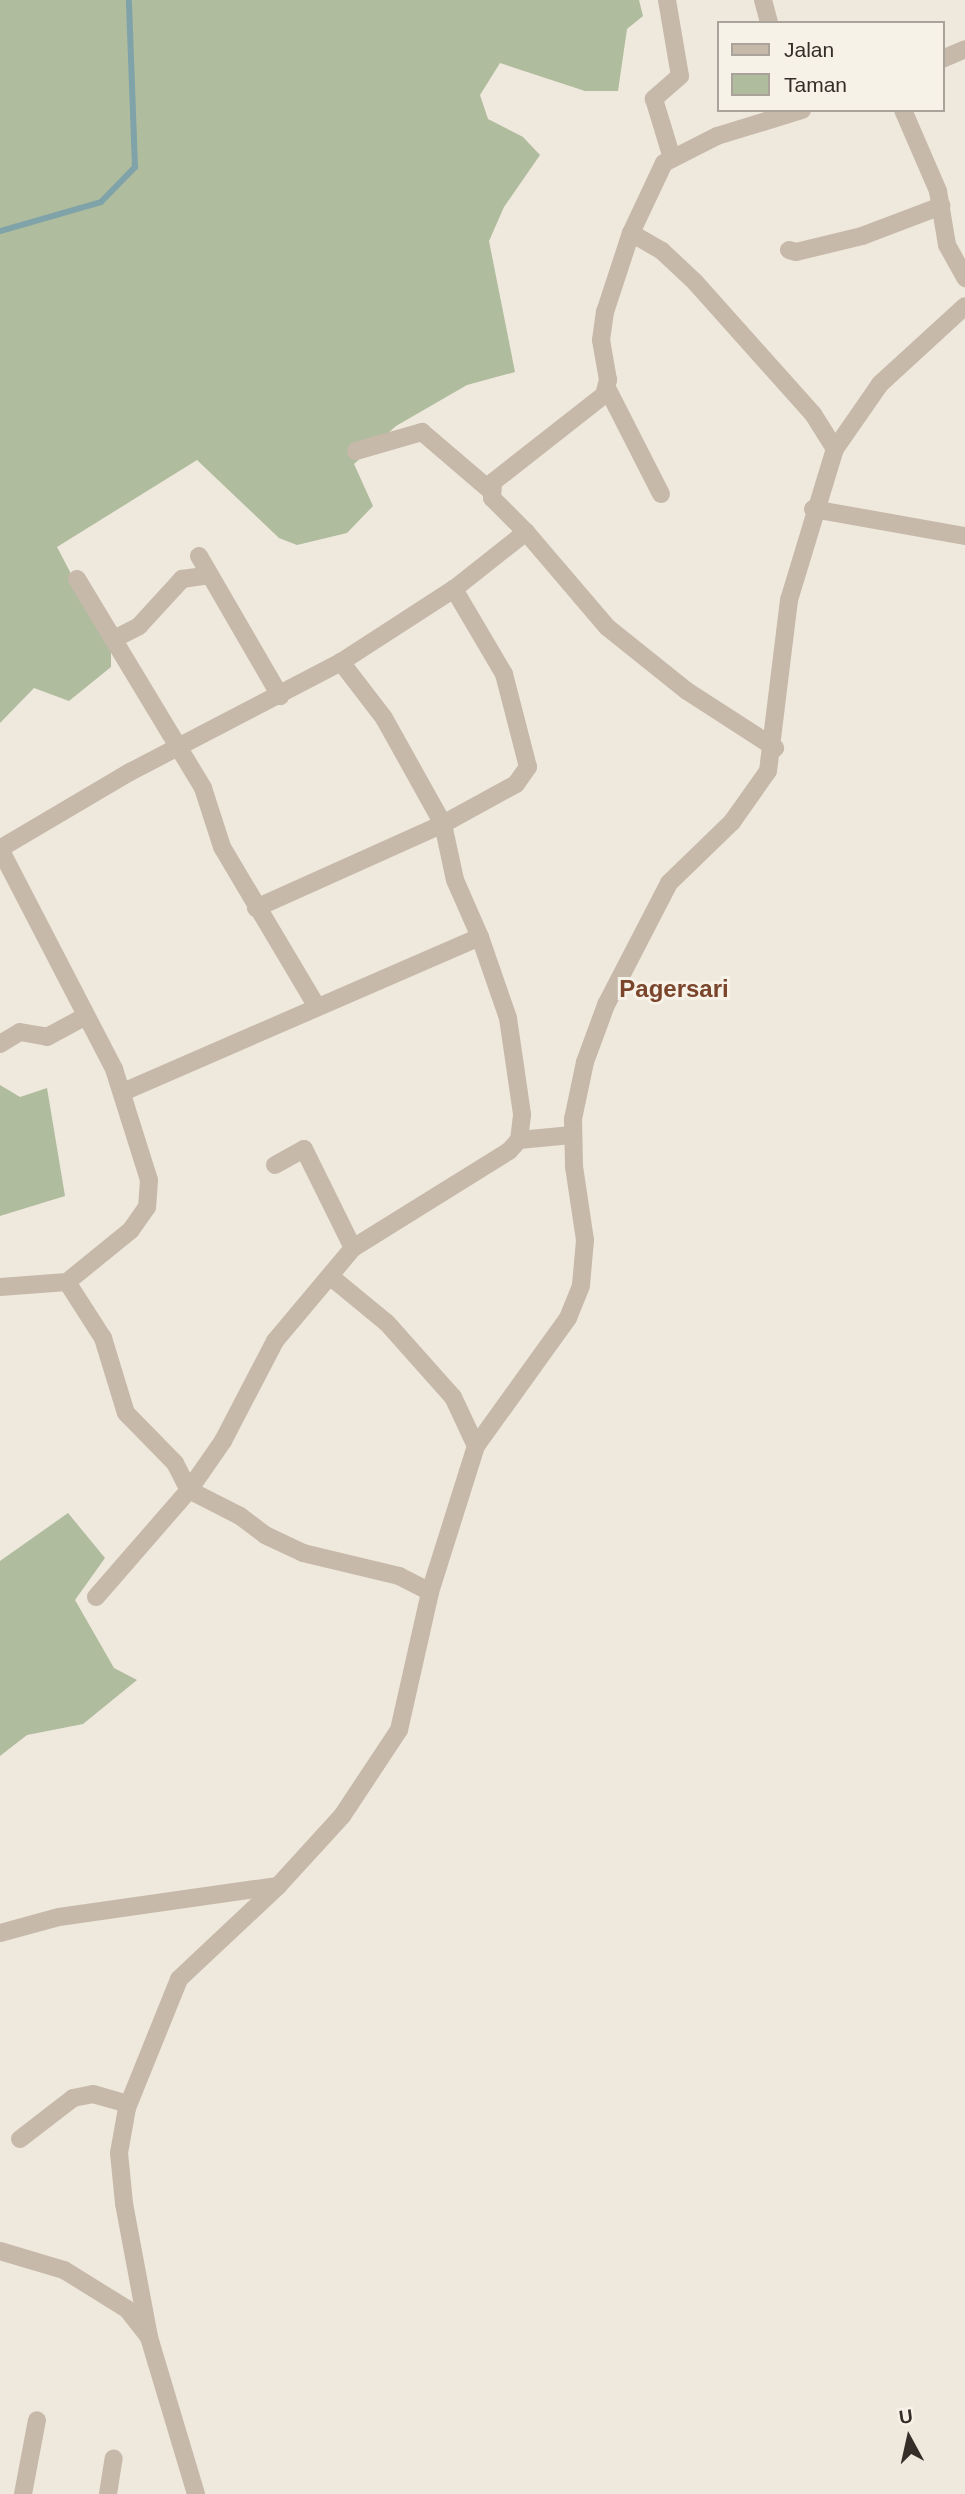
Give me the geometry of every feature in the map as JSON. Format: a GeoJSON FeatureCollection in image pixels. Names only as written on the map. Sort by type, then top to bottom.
{"type":"FeatureCollection","features":[{"type":"Feature","properties":{"kind":"street"},"geometry":{"type":"LineString","coordinates":[[667,0],[681,69],[676,82],[659,93],[654,109],[671,155]]}},
{"type":"Feature","properties":{"kind":"street"},"geometry":{"type":"LineString","coordinates":[[764,0],[769,21]]}},
{"type":"Feature","properties":{"kind":"street"},"geometry":{"type":"LineString","coordinates":[[944,58],[964,52]]}},
{"type":"Feature","properties":{"kind":"street"},"geometry":{"type":"LineString","coordinates":[[661,494],[607,388],[602,327],[631,233],[652,183],[671,155],[794,112]]}},
{"type":"Feature","properties":{"kind":"street"},"geometry":{"type":"LineString","coordinates":[[904,112],[941,206],[947,245],[965,278]]}},
{"type":"Feature","properties":{"kind":"street"},"geometry":{"type":"LineString","coordinates":[[789,250],[796,252],[862,236],[941,206]]}},
{"type":"Feature","properties":{"kind":"street"},"geometry":{"type":"LineString","coordinates":[[631,233],[662,251],[695,282],[813,414],[835,449]]}},
{"type":"Feature","properties":{"kind":"street"},"geometry":{"type":"LineString","coordinates":[[196,2494],[149,2337],[120,2177],[127,2108],[179,1979],[278,1886],[342,1816],[399,1730],[430,1592],[477,1446],[568,1318],[581,1285],[585,1240],[572,1135],[585,1062],[606,1005],[658,900],[683,866],[754,797],[768,771],[775,748],[789,600],[813,509],[835,449],[880,384],[965,306]]}},
{"type":"Feature","properties":{"kind":"street"},"geometry":{"type":"LineString","coordinates":[[490,490],[498,476],[581,416],[607,388]]}},
{"type":"Feature","properties":{"kind":"street"},"geometry":{"type":"LineString","coordinates":[[356,451],[401,436],[429,434],[490,490],[497,505],[526,532],[616,635],[687,691],[775,748]]}},
{"type":"Feature","properties":{"kind":"street"},"geometry":{"type":"LineString","coordinates":[[813,509],[965,536]]}},
{"type":"Feature","properties":{"kind":"street"},"geometry":{"type":"LineString","coordinates":[[0,1287],[67,1282],[131,1230],[147,1206],[149,1180],[123,1091],[1,849],[178,746],[280,696],[341,662],[454,589],[526,532]]}},
{"type":"Feature","properties":{"kind":"street"},"geometry":{"type":"LineString","coordinates":[[199,556],[280,696]]}},
{"type":"Feature","properties":{"kind":"street"},"geometry":{"type":"LineString","coordinates":[[114,639],[139,626],[182,579],[210,575]]}},
{"type":"Feature","properties":{"kind":"street"},"geometry":{"type":"LineString","coordinates":[[77,579],[203,788],[222,847],[316,1005]]}},
{"type":"Feature","properties":{"kind":"street"},"geometry":{"type":"LineString","coordinates":[[256,908],[443,824],[516,784],[528,767],[504,674],[454,589]]}},
{"type":"Feature","properties":{"kind":"street"},"geometry":{"type":"LineString","coordinates":[[96,1597],[188,1490],[223,1441],[275,1341],[354,1248],[509,1151],[519,1140],[522,1114],[508,1018],[480,937],[454,880],[443,824],[384,718],[341,662]]}},
{"type":"Feature","properties":{"kind":"street"},"geometry":{"type":"LineString","coordinates":[[123,1091],[316,1005],[480,937]]}},
{"type":"Feature","properties":{"kind":"street"},"geometry":{"type":"LineString","coordinates":[[0,1044],[20,1032],[47,1037],[84,1017]]}},
{"type":"Feature","properties":{"kind":"street"},"geometry":{"type":"LineString","coordinates":[[519,1140],[572,1135]]}},
{"type":"Feature","properties":{"kind":"street"},"geometry":{"type":"LineString","coordinates":[[275,1165],[304,1149],[354,1248]]}},
{"type":"Feature","properties":{"kind":"street"},"geometry":{"type":"LineString","coordinates":[[331,1277],[387,1323],[453,1397],[477,1446]]}},
{"type":"Feature","properties":{"kind":"street"},"geometry":{"type":"LineString","coordinates":[[67,1282],[103,1338],[126,1413],[175,1463],[188,1490],[284,1545],[399,1576],[430,1592]]}},
{"type":"Feature","properties":{"kind":"street"},"geometry":{"type":"LineString","coordinates":[[0,1933],[59,1917],[278,1886]]}},
{"type":"Feature","properties":{"kind":"street"},"geometry":{"type":"LineString","coordinates":[[20,2139],[73,2098],[93,2094],[127,2104],[127,2108]]}},
{"type":"Feature","properties":{"kind":"street"},"geometry":{"type":"LineString","coordinates":[[0,2251],[64,2270],[127,2309],[149,2337]]}},
{"type":"Feature","properties":{"kind":"street"},"geometry":{"type":"LineString","coordinates":[[23,2494],[37,2420]]}},
{"type":"Feature","properties":{"kind":"street"},"geometry":{"type":"LineString","coordinates":[[108,2494],[114,2458]]}},
{"type":"Feature","properties":{"kind":"green space"},"geometry":{"type":"Polygon","coordinates":[[[0,0],[639,0],[643,16],[627,29],[618,91],[585,91],[500,63],[480,95],[488,119],[523,137],[540,155],[504,207],[489,241],[515,372],[467,385],[396,426],[354,464],[373,506],[347,533],[297,545],[279,538],[197,460],[57,547],[111,650],[111,667],[69,701],[34,688],[0,723],[0,0]]]}},
{"type":"Feature","properties":{"kind":"green space"},"geometry":{"type":"Polygon","coordinates":[[[0,1085],[20,1097],[47,1088],[65,1196],[0,1216],[0,1085]]]}},
{"type":"Feature","properties":{"kind":"green space"},"geometry":{"type":"Polygon","coordinates":[[[68,1513],[105,1558],[75,1600],[114,1668],[137,1680],[83,1724],[27,1735],[0,1756],[0,1561],[68,1513]]]}},
{"type":"Feature","properties":{"kind":"waterway"},"geometry":{"type":"LineString","coordinates":[[0,231],[101,202],[135,167],[129,0]]}},
{"type":"Feature","properties":{"kind":"district","name":"Pagersari"},"geometry":{"type":"Point","coordinates":[674,989]}}]}
